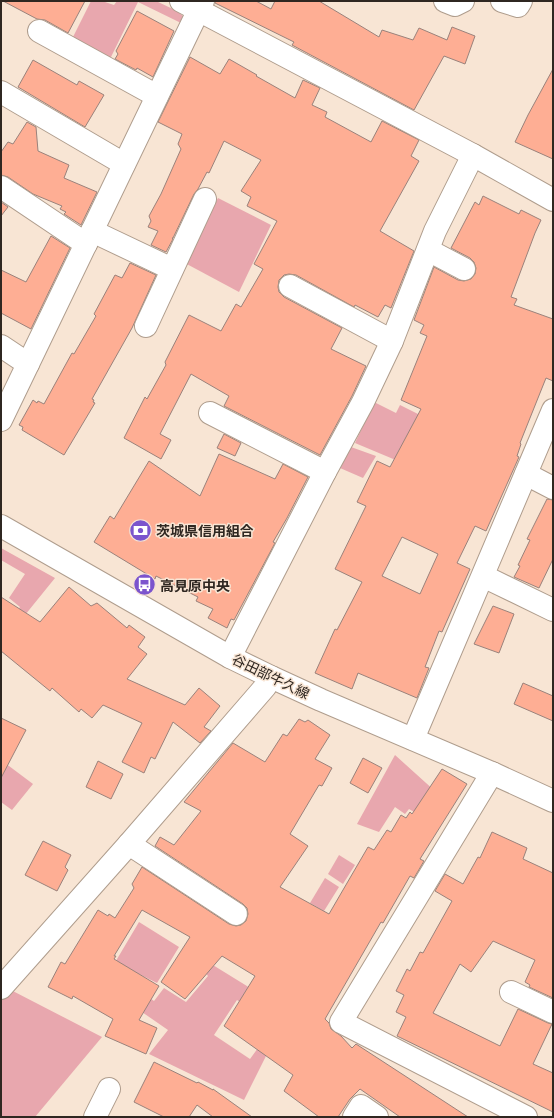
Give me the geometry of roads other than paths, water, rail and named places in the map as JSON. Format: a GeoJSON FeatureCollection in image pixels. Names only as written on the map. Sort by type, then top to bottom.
{"type":"FeatureCollection","features":[{"type":"Feature","properties":{"kind":"street"},"geometry":{"type":"LineString","coordinates":[[445,1],[455,5],[463,1]]}},
{"type":"Feature","properties":{"kind":"street"},"geometry":{"type":"LineString","coordinates":[[502,1],[518,6],[521,1]]}},
{"type":"Feature","properties":{"kind":"street"},"geometry":{"type":"LineString","coordinates":[[1,420],[157,96],[194,4],[553,200]]}},
{"type":"Feature","properties":{"kind":"street"},"geometry":{"type":"LineString","coordinates":[[39,31],[157,96]]}},
{"type":"Feature","properties":{"kind":"street"},"geometry":{"type":"LineString","coordinates":[[1,92],[124,164]]}},
{"type":"Feature","properties":{"kind":"street"},"geometry":{"type":"LineString","coordinates":[[230,657],[325,472],[363,402],[392,341],[435,231],[473,155]]}},
{"type":"Feature","properties":{"kind":"street"},"geometry":{"type":"LineString","coordinates":[[1,187],[89,237],[172,269]]}},
{"type":"Feature","properties":{"kind":"street"},"geometry":{"type":"LineString","coordinates":[[146,326],[205,199]]}},
{"type":"Feature","properties":{"kind":"street"},"geometry":{"type":"LineString","coordinates":[[428,250],[464,269]]}},
{"type":"Feature","properties":{"kind":"street"},"geometry":{"type":"LineString","coordinates":[[290,286],[392,341]]}},
{"type":"Feature","properties":{"kind":"street"},"geometry":{"type":"LineString","coordinates":[[1,346],[28,364]]}},
{"type":"Feature","properties":{"kind":"street"},"geometry":{"type":"LineString","coordinates":[[413,739],[553,410]]}},
{"type":"Feature","properties":{"kind":"street"},"geometry":{"type":"LineString","coordinates":[[210,413],[325,472]]}},
{"type":"Feature","properties":{"kind":"street"},"geometry":{"type":"LineString","coordinates":[[526,474],[553,488]]}},
{"type":"Feature","properties":{"kind":"street","name":"谷田部牛久線"},"geometry":{"type":"LineString","coordinates":[[1,526],[230,657],[270,677],[553,801]]}},
{"type":"Feature","properties":{"kind":"street"},"geometry":{"type":"LineString","coordinates":[[483,576],[553,610]]}},
{"type":"Feature","properties":{"kind":"street"},"geometry":{"type":"LineString","coordinates":[[1,988],[129,844],[265,687],[270,677]]}},
{"type":"Feature","properties":{"kind":"street"},"geometry":{"type":"LineString","coordinates":[[492,773],[341,1022],[526,1117]]}},
{"type":"Feature","properties":{"kind":"street"},"geometry":{"type":"LineString","coordinates":[[129,844],[236,914]]}},
{"type":"Feature","properties":{"kind":"street"},"geometry":{"type":"LineString","coordinates":[[511,992],[553,1012]]}},
{"type":"Feature","properties":{"kind":"street"},"geometry":{"type":"LineString","coordinates":[[95,1117],[109,1089]]}},
{"type":"Feature","properties":{"kind":"street"},"geometry":{"type":"LineString","coordinates":[[354,1117],[361,1106],[377,1117]]}},
{"type":"Feature","properties":{"kind":"place","name":"茨城県信用組合"},"geometry":{"type":"Point","coordinates":[141,530]}},
{"type":"Feature","properties":{"kind":"place","name":"高見原中央"},"geometry":{"type":"Point","coordinates":[144,585]}}]}
